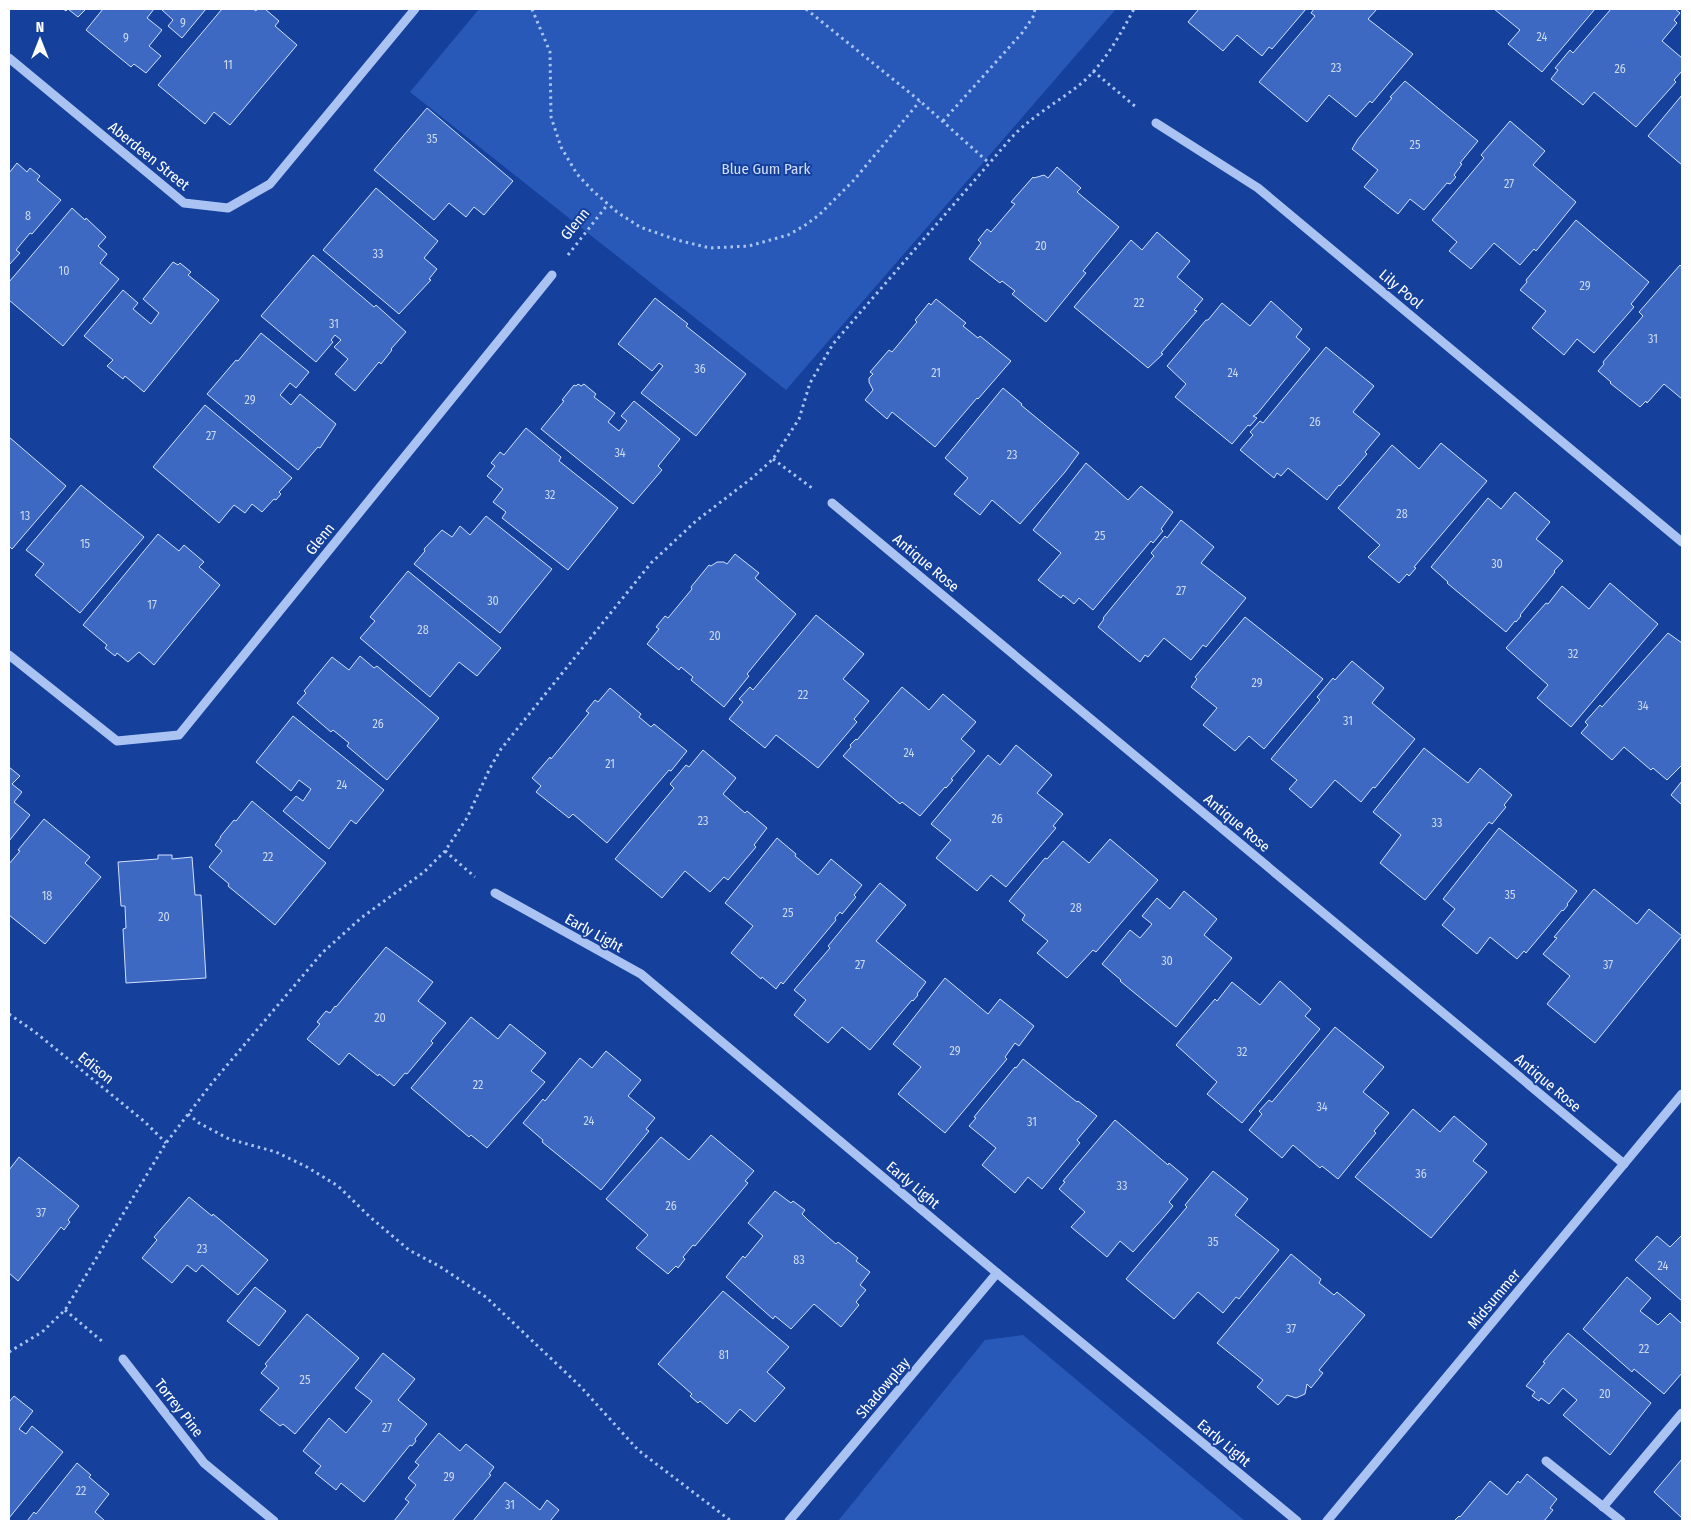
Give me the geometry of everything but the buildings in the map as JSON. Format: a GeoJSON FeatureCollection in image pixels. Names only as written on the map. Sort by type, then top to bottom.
{"type":"FeatureCollection","features":[{"type":"Feature","properties":{"kind":"street","name":"Aberdeen Street"},"geometry":{"type":"LineString","coordinates":[[9,58],[184,203],[228,208],[270,184],[415,9]]}},
{"type":"Feature","properties":{"kind":"street","name":"Lily Pool"},"geometry":{"type":"LineString","coordinates":[[1156,123],[1258,188],[1682,542]]}},
{"type":"Feature","properties":{"kind":"street","name":"Glenn"},"geometry":{"type":"LineString","coordinates":[[9,655],[117,741],[179,735],[552,275]]}},
{"type":"Feature","properties":{"kind":"street","name":"Antique Rose"},"geometry":{"type":"LineString","coordinates":[[832,503],[1624,1164]]}},
{"type":"Feature","properties":{"kind":"street","name":"Early Light"},"geometry":{"type":"LineString","coordinates":[[495,893],[641,974],[997,1273],[1297,1521]]}},
{"type":"Feature","properties":{"kind":"street","name":"Midsummer"},"geometry":{"type":"LineString","coordinates":[[1327,1521],[1682,1094]]}},
{"type":"Feature","properties":{"kind":"street","name":"Shadowplay"},"geometry":{"type":"LineString","coordinates":[[789,1521],[997,1273]]}},
{"type":"Feature","properties":{"kind":"street","name":"Torrey Pine"},"geometry":{"type":"LineString","coordinates":[[122,1359],[204,1463],[274,1521]]}},
{"type":"Feature","properties":{"kind":"street"},"geometry":{"type":"LineString","coordinates":[[1603,1507],[1682,1413]]}},
{"type":"Feature","properties":{"kind":"street"},"geometry":{"type":"LineString","coordinates":[[1546,1461],[1621,1521]]}},
{"type":"Feature","properties":{"kind":"path"},"geometry":{"type":"LineString","coordinates":[[532,9],[550,52],[551,117],[561,147],[577,174],[617,212],[640,227],[677,240],[710,248],[749,246],[788,235],[804,226],[826,208],[854,180],[920,101]]}},
{"type":"Feature","properties":{"kind":"path"},"geometry":{"type":"LineString","coordinates":[[806,9],[920,101],[989,163]]}},
{"type":"Feature","properties":{"kind":"path"},"geometry":{"type":"LineString","coordinates":[[943,121],[1022,33],[1033,17],[1034,9]]}},
{"type":"Feature","properties":{"kind":"path"},"geometry":{"type":"LineString","coordinates":[[9,1352],[42,1332],[65,1310],[166,1143],[212,1083],[322,953],[361,918],[424,872],[445,851],[467,818],[490,768],[502,750],[652,563],[696,521],[752,478],[773,459],[799,419],[810,383],[833,344],[1024,125],[1060,100],[1084,80],[1108,54],[1134,9]]}},
{"type":"Feature","properties":{"kind":"path"},"geometry":{"type":"LineString","coordinates":[[1092,71],[1156,123]]}},
{"type":"Feature","properties":{"kind":"path","name":"Glenn"},"geometry":{"type":"LineString","coordinates":[[552,275],[608,204]]}},
{"type":"Feature","properties":{"kind":"path"},"geometry":{"type":"LineString","coordinates":[[773,459],[832,503]]}},
{"type":"Feature","properties":{"kind":"path"},"geometry":{"type":"LineString","coordinates":[[445,851],[453,857]]}},
{"type":"Feature","properties":{"kind":"path","name":"Edison"},"geometry":{"type":"LineString","coordinates":[[9,1014],[35,1032],[138,1116],[166,1143]]}},
{"type":"Feature","properties":{"kind":"path"},"geometry":{"type":"LineString","coordinates":[[188,1114],[199,1123],[229,1138],[276,1152],[307,1167],[338,1186],[370,1217],[409,1250],[439,1266],[486,1297],[580,1386],[638,1450],[731,1521]]}},
{"type":"Feature","properties":{"kind":"path"},"geometry":{"type":"LineString","coordinates":[[65,1310],[122,1359]]}},
{"type":"Feature","properties":{"kind":"green space","name":"Blue Gum Park"},"geometry":{"type":"Polygon","coordinates":[[[479,9],[1116,9],[786,390],[410,92],[479,9]]]}},
{"type":"Feature","properties":{"kind":"green space"},"geometry":{"type":"Polygon","coordinates":[[[1023,1335],[1245,1521],[838,1521],[985,1340],[1023,1335]]]}}]}
